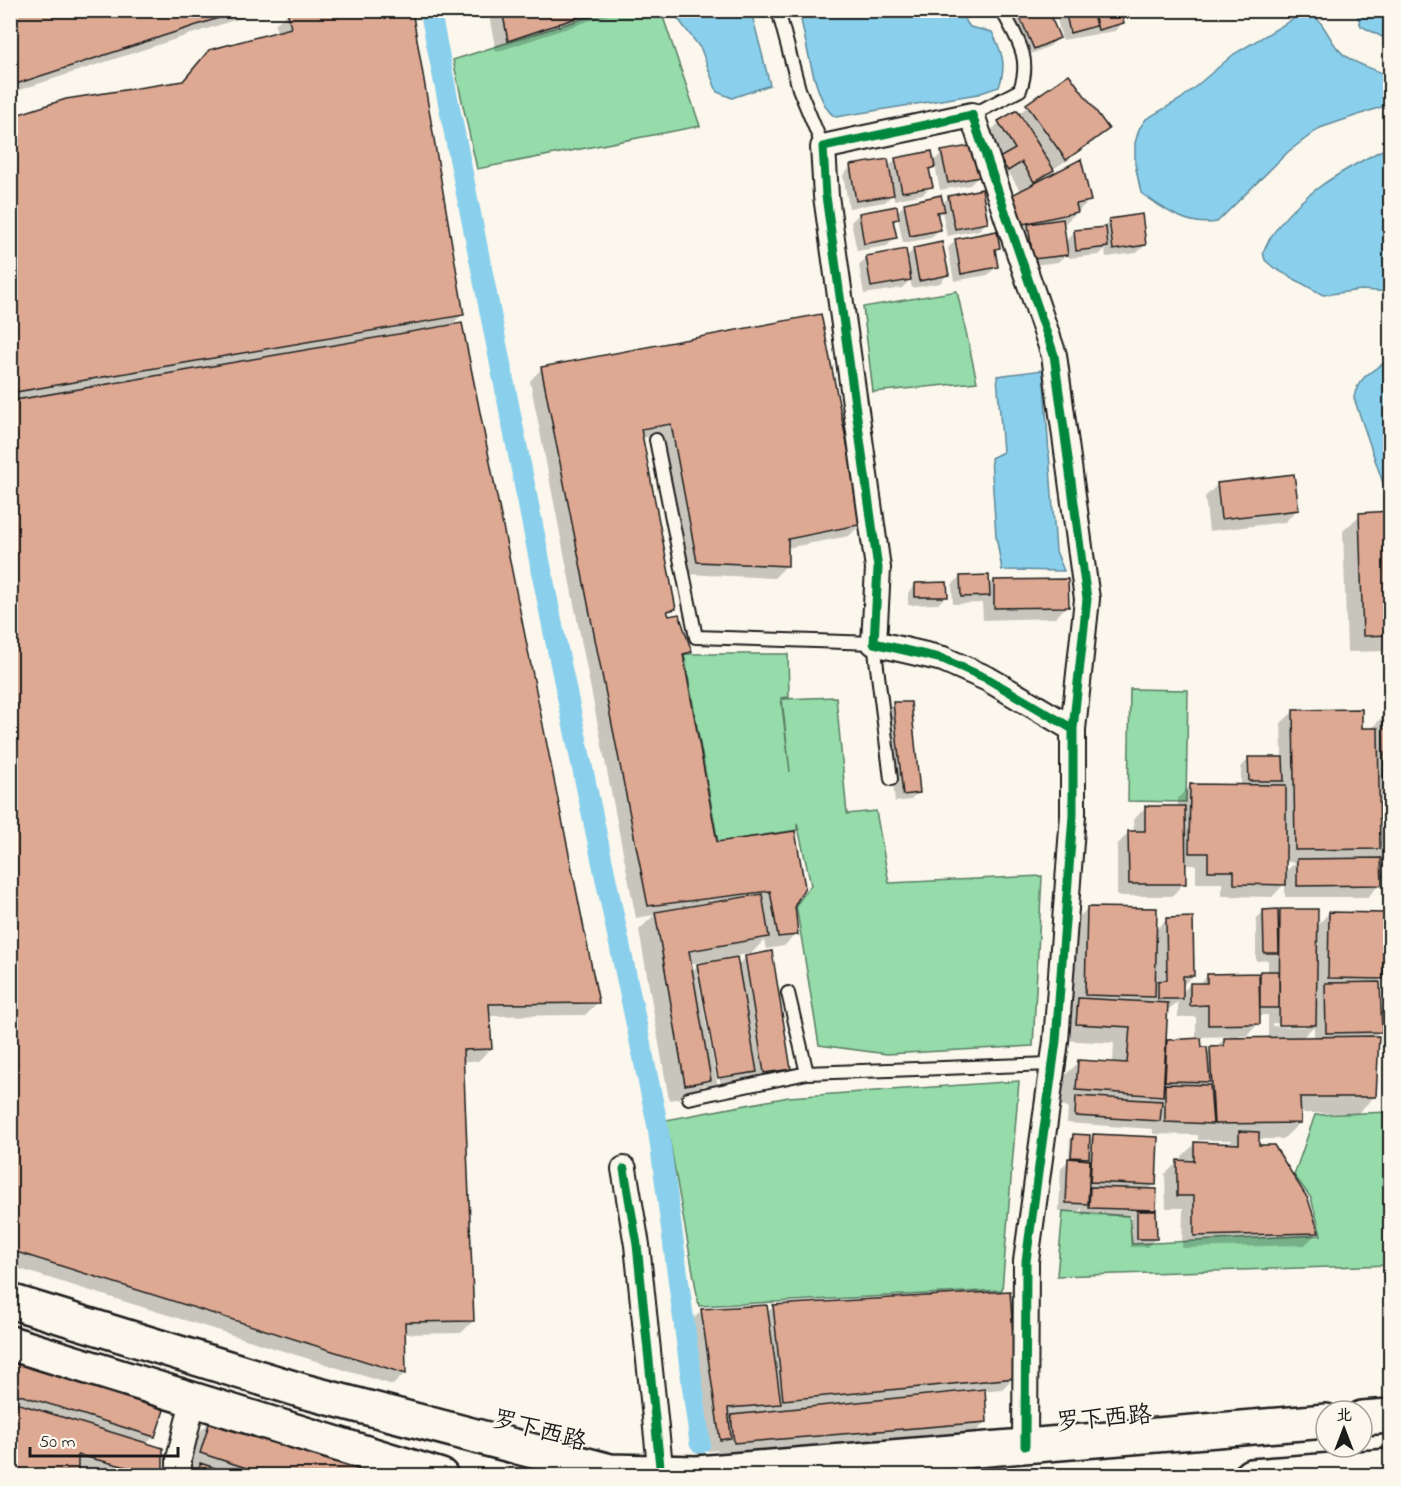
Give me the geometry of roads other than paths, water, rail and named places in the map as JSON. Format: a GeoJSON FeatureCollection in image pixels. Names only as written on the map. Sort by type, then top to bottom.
{"type":"FeatureCollection","features":[{"type":"Feature","properties":{"kind":"main road","name":"罗下西路"},"geometry":{"type":"LineString","coordinates":[[10,1301],[303,1391],[610,1471],[661,1474],[697,1473],[1314,1422]]}},
{"type":"Feature","properties":{"kind":"main road"},"geometry":{"type":"LineString","coordinates":[[10,1342],[441,1476]]}},
{"type":"Feature","properties":{"kind":"main road"},"geometry":{"type":"LineString","coordinates":[[1374,1417],[1390,1416]]}},
{"type":"Feature","properties":{"kind":"main road"},"geometry":{"type":"LineString","coordinates":[[1251,1476],[1390,1466]]}},
{"type":"Feature","properties":{"kind":"street"},"geometry":{"type":"LineString","coordinates":[[1025,1446],[1026,1261],[1053,1064],[1073,815],[1073,729],[1087,599],[1054,355],[972,115],[823,147],[826,196],[878,568],[874,643],[943,659],[988,679],[1073,729]]}},
{"type":"Feature","properties":{"kind":"street"},"geometry":{"type":"LineString","coordinates":[[624,1169],[637,1245],[661,1474]]}},
{"type":"Feature","properties":{"kind":"street"},"geometry":{"type":"LineString","coordinates":[[179,1476],[179,1459],[193,1400]]}},
{"type":"Feature","properties":{"kind":"lane"},"geometry":{"type":"LineString","coordinates":[[778,10],[799,89],[823,147]]}},
{"type":"Feature","properties":{"kind":"lane"},"geometry":{"type":"LineString","coordinates":[[972,115],[1020,90],[1026,74],[1023,50],[1002,10]]}},
{"type":"Feature","properties":{"kind":"lane"},"geometry":{"type":"LineString","coordinates":[[656,440],[696,637],[874,643],[891,779]]}},
{"type":"Feature","properties":{"kind":"lane"},"geometry":{"type":"LineString","coordinates":[[788,993],[807,1073]]}},
{"type":"Feature","properties":{"kind":"lane"},"geometry":{"type":"LineString","coordinates":[[689,1098],[807,1073],[1053,1064]]}},
{"type":"Feature","properties":{"kind":"water"},"geometry":{"type":"Polygon","coordinates":[[[672,11],[751,11],[770,85],[732,98],[717,92],[701,49],[672,11]]]}},
{"type":"Feature","properties":{"kind":"water"},"geometry":{"type":"Polygon","coordinates":[[[799,11],[959,11],[970,27],[992,32],[1003,65],[999,87],[978,94],[836,117],[822,100],[799,11]]]}},
{"type":"Feature","properties":{"kind":"water"},"geometry":{"type":"Polygon","coordinates":[[[1356,11],[1390,11],[1390,41],[1361,26],[1356,11]]]}},
{"type":"Feature","properties":{"kind":"water"},"geometry":{"type":"Polygon","coordinates":[[[1305,12],[1320,22],[1334,44],[1344,54],[1390,77],[1390,104],[1320,128],[1289,151],[1217,222],[1187,220],[1168,211],[1141,193],[1135,164],[1135,143],[1139,129],[1146,119],[1181,99],[1234,54],[1305,12]]]}},
{"type":"Feature","properties":{"kind":"water"},"geometry":{"type":"Polygon","coordinates":[[[1390,146],[1390,292],[1361,290],[1323,295],[1274,268],[1265,260],[1263,252],[1273,233],[1301,202],[1317,188],[1390,146]]]}},
{"type":"Feature","properties":{"kind":"water"},"geometry":{"type":"Polygon","coordinates":[[[1390,359],[1390,495],[1385,489],[1354,398],[1362,379],[1390,359]]]}},
{"type":"Feature","properties":{"kind":"water"},"geometry":{"type":"Polygon","coordinates":[[[1043,370],[1056,551],[1064,571],[1002,570],[996,536],[991,458],[1003,452],[997,376],[1043,370]]]}},
{"type":"Feature","properties":{"kind":"waterway"},"geometry":{"type":"LineString","coordinates":[[430,10],[553,628],[658,1127],[700,1443]]}}]}
